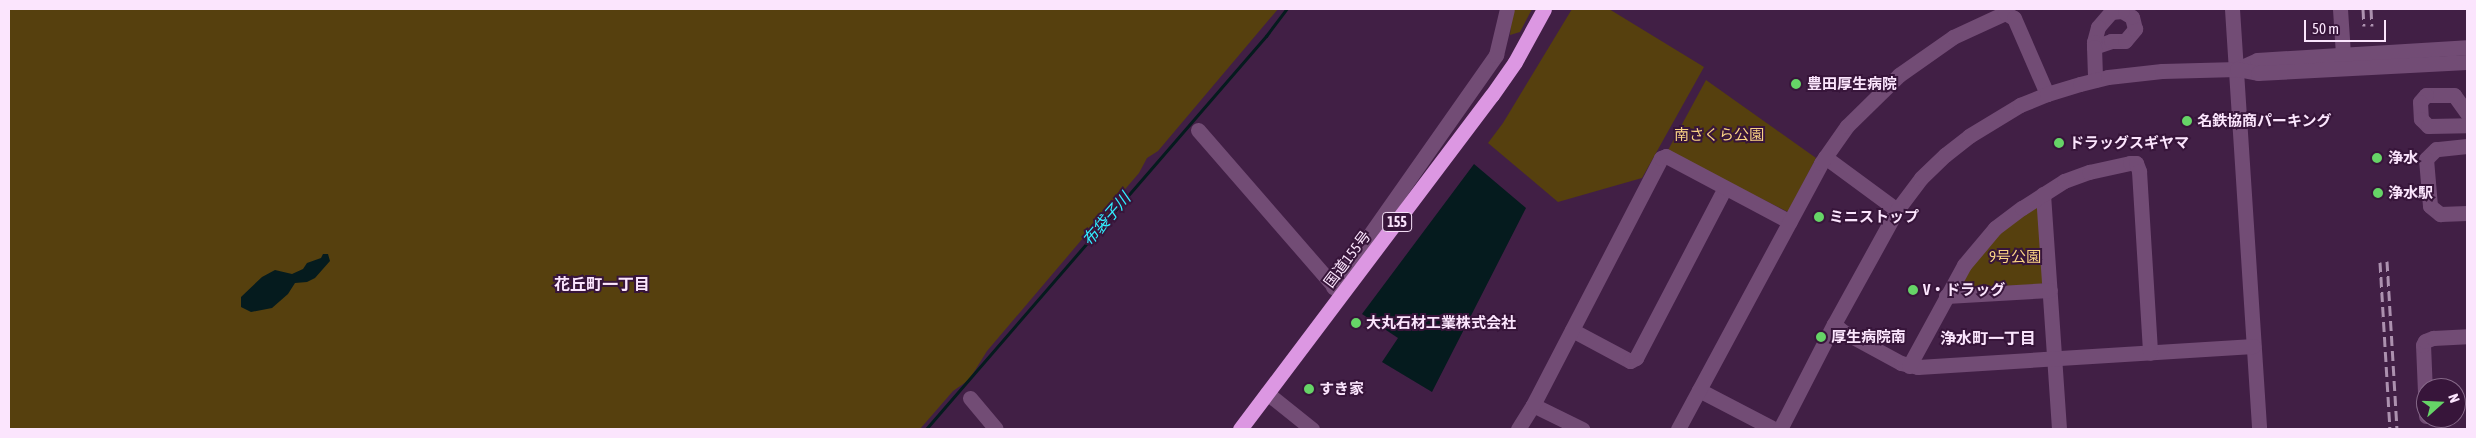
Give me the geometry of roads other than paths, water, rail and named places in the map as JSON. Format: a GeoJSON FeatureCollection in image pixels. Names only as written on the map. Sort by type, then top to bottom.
{"type":"FeatureCollection","features":[{"type":"Feature","properties":{"kind":"highway","name":"国道155号"},"geometry":{"type":"LineString","coordinates":[[1240,429],[1337,291],[1492,95],[1514,62],[1544,9]]}},
{"type":"Feature","properties":{"kind":"street"},"geometry":{"type":"LineString","coordinates":[[1198,130],[1337,291],[1496,55],[1506,9]]}},
{"type":"Feature","properties":{"kind":"street"},"geometry":{"type":"LineString","coordinates":[[2232,9],[2259,429]]}},
{"type":"Feature","properties":{"kind":"street"},"geometry":{"type":"LineString","coordinates":[[2340,9],[2343,61]]}},
{"type":"Feature","properties":{"kind":"street"},"geometry":{"type":"LineString","coordinates":[[1678,429],[1826,157],[1858,115],[1899,75],[1953,36],[1999,14],[2005,13],[2014,18],[2047,94]]}},
{"type":"Feature","properties":{"kind":"street"},"geometry":{"type":"LineString","coordinates":[[2094,47],[2095,80]]}},
{"type":"Feature","properties":{"kind":"street"},"geometry":{"type":"LineString","coordinates":[[2400,59],[2467,47]]}},
{"type":"Feature","properties":{"kind":"street"},"geometry":{"type":"LineString","coordinates":[[1780,429],[1834,324],[1897,210],[1921,178],[1969,136],[2020,105],[2047,94],[2095,80],[2162,71],[2237,69],[2257,60],[2343,61],[2400,59],[2467,62]]}},
{"type":"Feature","properties":{"kind":"street"},"geometry":{"type":"LineString","coordinates":[[2467,113],[2454,95],[2426,96],[2420,102],[2421,119],[2428,126],[2467,125]]}},
{"type":"Feature","properties":{"kind":"street"},"geometry":{"type":"LineString","coordinates":[[2467,146],[2436,149],[2426,159],[2430,206],[2440,214],[2467,213]]}},
{"type":"Feature","properties":{"kind":"street"},"geometry":{"type":"LineString","coordinates":[[1518,429],[1533,406],[1661,158],[1666,156],[1790,222]]}},
{"type":"Feature","properties":{"kind":"street"},"geometry":{"type":"LineString","coordinates":[[1826,157],[1897,210]]}},
{"type":"Feature","properties":{"kind":"street"},"geometry":{"type":"LineString","coordinates":[[1909,366],[1964,265],[1995,228],[2064,181],[2116,164],[2136,164],[2139,171],[2150,353]]}},
{"type":"Feature","properties":{"kind":"street"},"geometry":{"type":"LineString","coordinates":[[1572,330],[1630,361],[1636,358],[1724,188]]}},
{"type":"Feature","properties":{"kind":"street"},"geometry":{"type":"LineString","coordinates":[[2043,194],[2058,429]]}},
{"type":"Feature","properties":{"kind":"street"},"geometry":{"type":"LineString","coordinates":[[1946,296],[2050,290]]}},
{"type":"Feature","properties":{"kind":"street"},"geometry":{"type":"LineString","coordinates":[[1834,324],[1842,331],[1909,366],[2253,346]]}},
{"type":"Feature","properties":{"kind":"street"},"geometry":{"type":"LineString","coordinates":[[2424,378],[2423,345],[2425,341],[2430,338],[2467,336]]}},
{"type":"Feature","properties":{"kind":"street"},"geometry":{"type":"LineString","coordinates":[[1699,390],[1774,429]]}},
{"type":"Feature","properties":{"kind":"street"},"geometry":{"type":"LineString","coordinates":[[1267,393],[1312,429]]}},
{"type":"Feature","properties":{"kind":"street"},"geometry":{"type":"LineString","coordinates":[[970,398],[996,429]]}},
{"type":"Feature","properties":{"kind":"street"},"geometry":{"type":"LineString","coordinates":[[1533,406],[1582,429]]}},
{"type":"Feature","properties":{"kind":"waterway","name":"布袋子川"},"geometry":{"type":"LineString","coordinates":[[926,429],[1266,36],[1286,9]]}},
{"type":"Feature","properties":{"kind":"railway"},"geometry":{"type":"LineString","coordinates":[[2363,9],[2364,26]]}},
{"type":"Feature","properties":{"kind":"railway"},"geometry":{"type":"LineString","coordinates":[[2371,9],[2372,26]]}},
{"type":"Feature","properties":{"kind":"railway"},"geometry":{"type":"LineString","coordinates":[[2387,261],[2397,429]]}},
{"type":"Feature","properties":{"kind":"railway"},"geometry":{"type":"LineString","coordinates":[[2380,262],[2390,429]]}},
{"type":"Feature","properties":{"kind":"place","name":"豊田厚生病院"},"geometry":{"type":"Point","coordinates":[1796,84]}},
{"type":"Feature","properties":{"kind":"place","name":"名鉄協商パーキング"},"geometry":{"type":"Point","coordinates":[2187,121]}},
{"type":"Feature","properties":{"kind":"place","name":"ドラッグスギヤマ"},"geometry":{"type":"Point","coordinates":[2059,143]}},
{"type":"Feature","properties":{"kind":"place","name":"浄水"},"geometry":{"type":"Point","coordinates":[2377,158]}},
{"type":"Feature","properties":{"kind":"place","name":"浄水駅"},"geometry":{"type":"Point","coordinates":[2378,193]}},
{"type":"Feature","properties":{"kind":"place","name":"ミニストップ"},"geometry":{"type":"Point","coordinates":[1819,217]}},
{"type":"Feature","properties":{"kind":"place","name":"V・ドラッグ"},"geometry":{"type":"Point","coordinates":[1913,290]}},
{"type":"Feature","properties":{"kind":"place","name":"大丸石材工業株式会社"},"geometry":{"type":"Point","coordinates":[1356,323]}},
{"type":"Feature","properties":{"kind":"place","name":"厚生病院南"},"geometry":{"type":"Point","coordinates":[1821,337]}},
{"type":"Feature","properties":{"kind":"place","name":"すき家"},"geometry":{"type":"Point","coordinates":[1309,389]}},
{"type":"Feature","properties":{"kind":"district","name":"花丘町一丁目"},"geometry":{"type":"Point","coordinates":[602,284]}},
{"type":"Feature","properties":{"kind":"district","name":"浄水町一丁目"},"geometry":{"type":"Point","coordinates":[1988,338]}},
{"type":"Feature","properties":{"kind":"park label","name":"南さくら公園"},"geometry":{"type":"Point","coordinates":[1719,135]}},
{"type":"Feature","properties":{"kind":"park label","name":"9号公園"},"geometry":{"type":"Point","coordinates":[2015,257]}}]}
